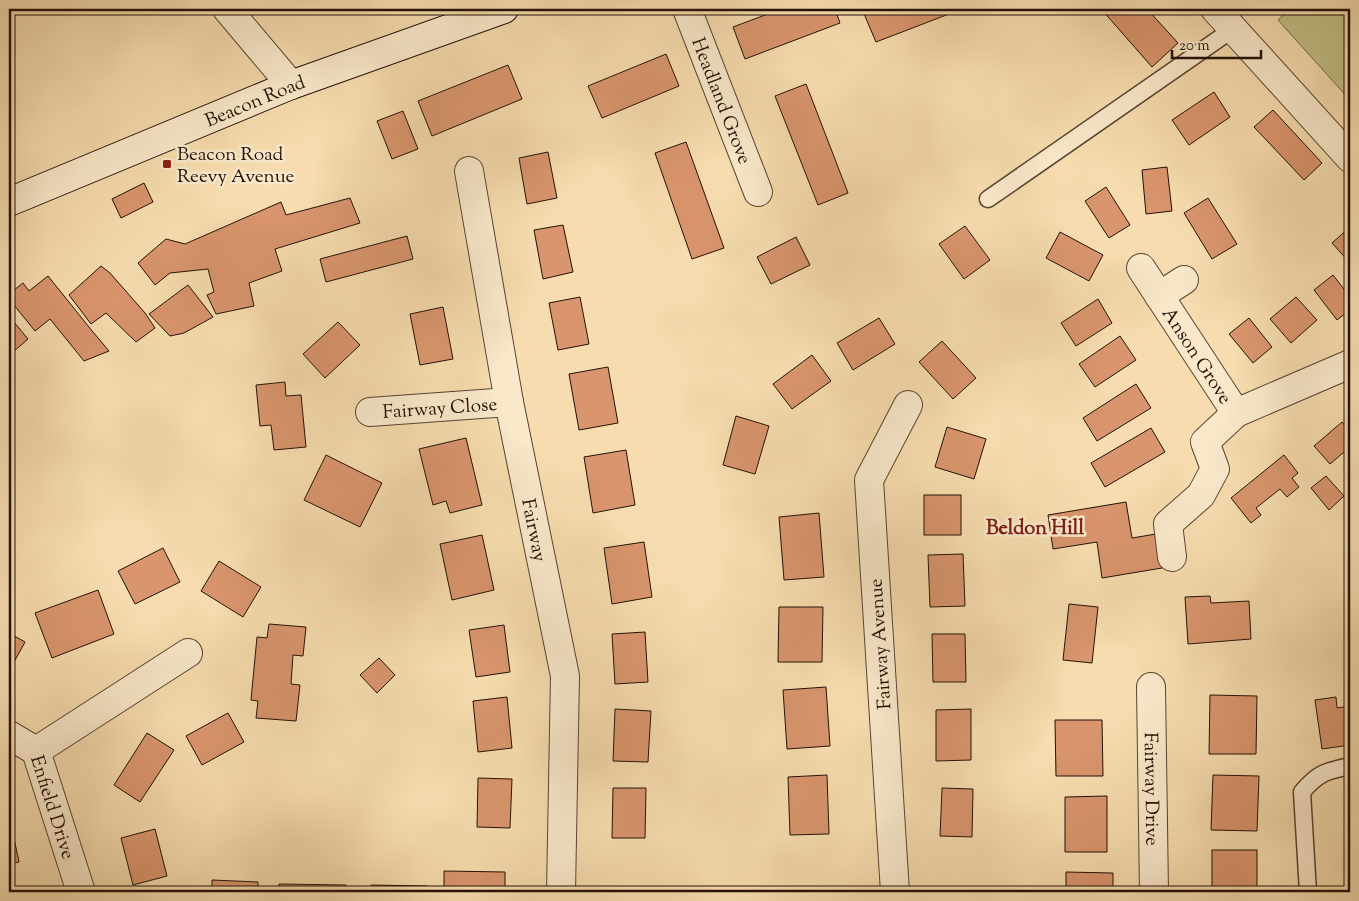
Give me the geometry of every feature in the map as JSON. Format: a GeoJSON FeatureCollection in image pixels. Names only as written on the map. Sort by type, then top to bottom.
{"type":"FeatureCollection","features":[{"type":"Feature","properties":{"kind":"street"},"geometry":{"type":"LineString","coordinates":[[227,9],[290,86]]}},
{"type":"Feature","properties":{"kind":"street","name":"Beacon Road"},"geometry":{"type":"LineString","coordinates":[[9,202],[290,86],[504,9]]}},
{"type":"Feature","properties":{"kind":"street","name":"Headland Grove"},"geometry":{"type":"LineString","coordinates":[[687,9],[758,192]]}},
{"type":"Feature","properties":{"kind":"street"},"geometry":{"type":"LineString","coordinates":[[1215,9],[1350,158]]}},
{"type":"Feature","properties":{"kind":"street","name":"Fairway"},"geometry":{"type":"LineString","coordinates":[[469,171],[509,402],[564,676],[561,892]]}},
{"type":"Feature","properties":{"kind":"street","name":"Anson Grove"},"geometry":{"type":"LineString","coordinates":[[1141,268],[1236,414],[1350,364]]}},
{"type":"Feature","properties":{"kind":"street"},"geometry":{"type":"LineString","coordinates":[[1159,296],[1184,280]]}},
{"type":"Feature","properties":{"kind":"street","name":"Fairway Close"},"geometry":{"type":"LineString","coordinates":[[370,412],[509,402]]}},
{"type":"Feature","properties":{"kind":"street","name":"Fairway Avenue"},"geometry":{"type":"LineString","coordinates":[[895,892],[869,480],[908,406]]}},
{"type":"Feature","properties":{"kind":"street"},"geometry":{"type":"LineString","coordinates":[[1172,557],[1168,524],[1201,495],[1215,469],[1205,442],[1236,414]]}},
{"type":"Feature","properties":{"kind":"street"},"geometry":{"type":"LineString","coordinates":[[36,751],[188,653]]}},
{"type":"Feature","properties":{"kind":"street","name":"Fairway Drive"},"geometry":{"type":"LineString","coordinates":[[1151,687],[1154,892]]}},
{"type":"Feature","properties":{"kind":"street","name":"Enfield Drive"},"geometry":{"type":"LineString","coordinates":[[9,735],[36,751],[82,892]]}},
{"type":"Feature","properties":{"kind":"lane"},"geometry":{"type":"LineString","coordinates":[[988,199],[1233,29]]}},
{"type":"Feature","properties":{"kind":"lane"},"geometry":{"type":"LineString","coordinates":[[1308,892],[1302,792],[1314,778],[1330,770],[1350,766]]}},
{"type":"Feature","properties":{"kind":"shaded area"},"geometry":{"type":"Polygon","coordinates":[[[1290,9],[1350,9],[1350,100],[1278,20],[1290,9]]]}},
{"type":"Feature","properties":{"kind":"building"},"geometry":{"type":"Polygon","coordinates":[[[781,9],[835,9],[840,23],[745,59],[733,27],[781,9]]]}},
{"type":"Feature","properties":{"kind":"building"},"geometry":{"type":"Polygon","coordinates":[[[862,9],[962,9],[876,42],[862,9]]]}},
{"type":"Feature","properties":{"kind":"building"},"geometry":{"type":"Polygon","coordinates":[[[1103,9],[1147,9],[1178,43],[1152,67],[1103,9]]]}},
{"type":"Feature","properties":{"kind":"building"},"geometry":{"type":"Polygon","coordinates":[[[666,54],[679,86],[602,118],[588,86],[666,54]]]}},
{"type":"Feature","properties":{"kind":"building"},"geometry":{"type":"Polygon","coordinates":[[[508,65],[522,99],[432,136],[418,101],[508,65]]]}},
{"type":"Feature","properties":{"kind":"building"},"geometry":{"type":"Polygon","coordinates":[[[806,84],[848,193],[818,205],[775,96],[806,84]]]}},
{"type":"Feature","properties":{"kind":"building"},"geometry":{"type":"Polygon","coordinates":[[[1214,92],[1230,117],[1189,145],[1172,120],[1214,92]]]}},
{"type":"Feature","properties":{"kind":"building"},"geometry":{"type":"Polygon","coordinates":[[[1273,110],[1322,163],[1304,180],[1254,127],[1273,110]]]}},
{"type":"Feature","properties":{"kind":"building"},"geometry":{"type":"Polygon","coordinates":[[[403,111],[418,149],[392,159],[377,121],[403,111]]]}},
{"type":"Feature","properties":{"kind":"building"},"geometry":{"type":"Polygon","coordinates":[[[686,142],[724,248],[692,259],[655,153],[686,142]]]}},
{"type":"Feature","properties":{"kind":"building"},"geometry":{"type":"Polygon","coordinates":[[[548,152],[557,198],[527,204],[519,158],[548,152]]]}},
{"type":"Feature","properties":{"kind":"building"},"geometry":{"type":"Polygon","coordinates":[[[1167,167],[1172,211],[1146,214],[1142,170],[1167,167]]]}},
{"type":"Feature","properties":{"kind":"building"},"geometry":{"type":"Polygon","coordinates":[[[144,183],[153,202],[121,218],[112,199],[144,183]]]}},
{"type":"Feature","properties":{"kind":"building"},"geometry":{"type":"Polygon","coordinates":[[[1106,187],[1130,225],[1109,238],[1085,201],[1106,187]]]}},
{"type":"Feature","properties":{"kind":"building"},"geometry":{"type":"Polygon","coordinates":[[[350,198],[360,223],[275,249],[282,271],[249,283],[254,306],[216,314],[207,295],[214,292],[208,269],[170,273],[155,285],[138,263],[166,239],[185,244],[281,202],[286,215],[350,198]]]}},
{"type":"Feature","properties":{"kind":"building"},"geometry":{"type":"Polygon","coordinates":[[[1208,198],[1237,244],[1212,259],[1184,213],[1208,198]]]}},
{"type":"Feature","properties":{"kind":"building"},"geometry":{"type":"Polygon","coordinates":[[[563,225],[573,272],[543,279],[534,230],[563,225]]]}},
{"type":"Feature","properties":{"kind":"building"},"geometry":{"type":"Polygon","coordinates":[[[965,226],[990,260],[964,279],[939,244],[965,226]]]}},
{"type":"Feature","properties":{"kind":"building"},"geometry":{"type":"Polygon","coordinates":[[[1350,227],[1350,263],[1332,243],[1350,227]]]}},
{"type":"Feature","properties":{"kind":"building"},"geometry":{"type":"Polygon","coordinates":[[[1060,232],[1103,255],[1089,281],[1046,258],[1060,232]]]}},
{"type":"Feature","properties":{"kind":"building"},"geometry":{"type":"Polygon","coordinates":[[[407,236],[413,259],[326,282],[320,259],[407,236]]]}},
{"type":"Feature","properties":{"kind":"building"},"geometry":{"type":"Polygon","coordinates":[[[796,237],[810,265],[771,284],[757,257],[796,237]]]}},
{"type":"Feature","properties":{"kind":"building"},"geometry":{"type":"Polygon","coordinates":[[[101,266],[110,273],[145,313],[155,328],[136,342],[106,313],[91,324],[69,295],[101,266]]]}},
{"type":"Feature","properties":{"kind":"building"},"geometry":{"type":"Polygon","coordinates":[[[1333,275],[1350,297],[1350,310],[1337,320],[1314,290],[1333,275]]]}},
{"type":"Feature","properties":{"kind":"building"},"geometry":{"type":"Polygon","coordinates":[[[48,276],[109,351],[84,361],[50,319],[35,331],[9,299],[9,294],[23,283],[29,291],[48,276]]]}},
{"type":"Feature","properties":{"kind":"building"},"geometry":{"type":"Polygon","coordinates":[[[188,285],[213,317],[184,333],[170,336],[149,314],[188,285]]]}},
{"type":"Feature","properties":{"kind":"building"},"geometry":{"type":"Polygon","coordinates":[[[580,297],[589,344],[558,350],[549,303],[580,297]]]}},
{"type":"Feature","properties":{"kind":"building"},"geometry":{"type":"Polygon","coordinates":[[[1296,297],[1317,320],[1291,343],[1270,319],[1296,297]]]}},
{"type":"Feature","properties":{"kind":"building"},"geometry":{"type":"Polygon","coordinates":[[[1098,299],[1112,323],[1076,346],[1061,323],[1098,299]]]}},
{"type":"Feature","properties":{"kind":"building"},"geometry":{"type":"Polygon","coordinates":[[[443,307],[453,359],[420,365],[410,314],[443,307]]]}},
{"type":"Feature","properties":{"kind":"building"},"geometry":{"type":"Polygon","coordinates":[[[9,316],[28,339],[13,352],[9,347],[9,316]]]}},
{"type":"Feature","properties":{"kind":"building"},"geometry":{"type":"Polygon","coordinates":[[[879,318],[895,344],[853,370],[837,343],[879,318]]]}},
{"type":"Feature","properties":{"kind":"building"},"geometry":{"type":"Polygon","coordinates":[[[1249,318],[1272,347],[1253,363],[1229,334],[1249,318]]]}},
{"type":"Feature","properties":{"kind":"building"},"geometry":{"type":"Polygon","coordinates":[[[338,322],[360,345],[325,378],[303,354],[338,322]]]}},
{"type":"Feature","properties":{"kind":"building"},"geometry":{"type":"Polygon","coordinates":[[[1120,336],[1136,360],[1095,387],[1079,364],[1120,336]]]}},
{"type":"Feature","properties":{"kind":"building"},"geometry":{"type":"Polygon","coordinates":[[[942,341],[976,378],[953,399],[919,362],[942,341]]]}},
{"type":"Feature","properties":{"kind":"building"},"geometry":{"type":"Polygon","coordinates":[[[812,355],[831,381],[792,409],[773,384],[812,355]]]}},
{"type":"Feature","properties":{"kind":"building"},"geometry":{"type":"Polygon","coordinates":[[[608,367],[618,423],[579,430],[569,374],[608,367]]]}},
{"type":"Feature","properties":{"kind":"building"},"geometry":{"type":"Polygon","coordinates":[[[285,382],[286,396],[301,395],[306,447],[274,450],[271,425],[260,426],[256,385],[285,382]]]}},
{"type":"Feature","properties":{"kind":"building"},"geometry":{"type":"Polygon","coordinates":[[[1136,384],[1151,408],[1097,441],[1083,418],[1136,384]]]}},
{"type":"Feature","properties":{"kind":"building"},"geometry":{"type":"Polygon","coordinates":[[[736,416],[769,426],[755,474],[723,465],[736,416]]]}},
{"type":"Feature","properties":{"kind":"building"},"geometry":{"type":"Polygon","coordinates":[[[1342,422],[1350,432],[1350,447],[1330,464],[1314,446],[1342,422]]]}},
{"type":"Feature","properties":{"kind":"building"},"geometry":{"type":"Polygon","coordinates":[[[947,427],[986,439],[974,479],[935,467],[947,427]]]}},
{"type":"Feature","properties":{"kind":"building"},"geometry":{"type":"Polygon","coordinates":[[[1151,428],[1165,452],[1105,487],[1091,463],[1151,428]]]}},
{"type":"Feature","properties":{"kind":"building"},"geometry":{"type":"Polygon","coordinates":[[[466,438],[482,505],[450,513],[446,501],[433,505],[419,449],[466,438]]]}},
{"type":"Feature","properties":{"kind":"building"},"geometry":{"type":"Polygon","coordinates":[[[626,450],[635,505],[593,513],[584,457],[626,450]]]}},
{"type":"Feature","properties":{"kind":"building"},"geometry":{"type":"Polygon","coordinates":[[[326,455],[382,483],[360,527],[304,500],[326,455]]]}},
{"type":"Feature","properties":{"kind":"building"},"geometry":{"type":"Polygon","coordinates":[[[1284,455],[1298,473],[1292,478],[1299,487],[1287,497],[1280,489],[1256,508],[1261,515],[1251,523],[1231,498],[1284,455]]]}},
{"type":"Feature","properties":{"kind":"building"},"geometry":{"type":"Polygon","coordinates":[[[1326,476],[1344,496],[1329,510],[1311,488],[1326,476]]]}},
{"type":"Feature","properties":{"kind":"building"},"geometry":{"type":"Polygon","coordinates":[[[924,495],[961,495],[961,535],[924,535],[924,495]]]}},
{"type":"Feature","properties":{"kind":"building"},"geometry":{"type":"Polygon","coordinates":[[[1126,502],[1132,538],[1156,534],[1162,568],[1102,578],[1097,542],[1053,549],[1048,515],[1126,502]]]}},
{"type":"Feature","properties":{"kind":"building"},"geometry":{"type":"Polygon","coordinates":[[[819,513],[824,577],[784,580],[779,517],[819,513]]]}},
{"type":"Feature","properties":{"kind":"building"},"geometry":{"type":"Polygon","coordinates":[[[482,535],[494,590],[452,600],[440,544],[482,535]]]}},
{"type":"Feature","properties":{"kind":"building"},"geometry":{"type":"Polygon","coordinates":[[[644,542],[652,597],[612,604],[604,548],[644,542]]]}},
{"type":"Feature","properties":{"kind":"building"},"geometry":{"type":"Polygon","coordinates":[[[163,548],[180,582],[135,604],[118,571],[163,548]]]}},
{"type":"Feature","properties":{"kind":"building"},"geometry":{"type":"Polygon","coordinates":[[[963,554],[965,606],[930,607],[928,555],[963,554]]]}},
{"type":"Feature","properties":{"kind":"building"},"geometry":{"type":"Polygon","coordinates":[[[219,561],[261,587],[243,617],[201,591],[219,561]]]}},
{"type":"Feature","properties":{"kind":"building"},"geometry":{"type":"Polygon","coordinates":[[[98,590],[114,634],[52,658],[35,613],[98,590]]]}},
{"type":"Feature","properties":{"kind":"building"},"geometry":{"type":"Polygon","coordinates":[[[1210,596],[1211,603],[1249,601],[1251,639],[1188,644],[1185,597],[1210,596]]]}},
{"type":"Feature","properties":{"kind":"building"},"geometry":{"type":"Polygon","coordinates":[[[1069,604],[1098,607],[1092,663],[1063,660],[1069,604]]]}},
{"type":"Feature","properties":{"kind":"building"},"geometry":{"type":"Polygon","coordinates":[[[779,607],[823,607],[822,662],[778,662],[779,607]]]}},
{"type":"Feature","properties":{"kind":"building"},"geometry":{"type":"Polygon","coordinates":[[[269,624],[306,627],[303,656],[293,655],[291,684],[300,685],[296,721],[256,718],[258,701],[251,700],[257,637],[267,638],[269,624]]]}},
{"type":"Feature","properties":{"kind":"building"},"geometry":{"type":"Polygon","coordinates":[[[504,625],[510,672],[476,677],[469,630],[504,625]]]}},
{"type":"Feature","properties":{"kind":"building"},"geometry":{"type":"Polygon","coordinates":[[[645,632],[648,682],[615,684],[612,634],[645,632]]]}},
{"type":"Feature","properties":{"kind":"building"},"geometry":{"type":"Polygon","coordinates":[[[9,633],[25,642],[9,671],[9,633]]]}},
{"type":"Feature","properties":{"kind":"building"},"geometry":{"type":"Polygon","coordinates":[[[932,634],[965,634],[966,682],[933,682],[932,634]]]}},
{"type":"Feature","properties":{"kind":"building"},"geometry":{"type":"Polygon","coordinates":[[[379,658],[395,675],[377,693],[360,675],[379,658]]]}},
{"type":"Feature","properties":{"kind":"building"},"geometry":{"type":"Polygon","coordinates":[[[826,687],[830,746],[787,749],[783,690],[826,687]]]}},
{"type":"Feature","properties":{"kind":"building"},"geometry":{"type":"Polygon","coordinates":[[[1210,695],[1257,696],[1256,754],[1209,754],[1210,695]]]}},
{"type":"Feature","properties":{"kind":"building"},"geometry":{"type":"Polygon","coordinates":[[[507,697],[512,748],[478,752],[473,701],[507,697]]]}},
{"type":"Feature","properties":{"kind":"building"},"geometry":{"type":"Polygon","coordinates":[[[1336,697],[1337,708],[1350,706],[1350,745],[1322,749],[1315,700],[1336,697]]]}},
{"type":"Feature","properties":{"kind":"building"},"geometry":{"type":"Polygon","coordinates":[[[615,709],[651,711],[648,762],[613,761],[615,709]]]}},
{"type":"Feature","properties":{"kind":"building"},"geometry":{"type":"Polygon","coordinates":[[[971,709],[971,760],[936,761],[936,710],[971,709]]]}},
{"type":"Feature","properties":{"kind":"building"},"geometry":{"type":"Polygon","coordinates":[[[228,713],[244,742],[202,765],[186,736],[228,713]]]}},
{"type":"Feature","properties":{"kind":"building"},"geometry":{"type":"Polygon","coordinates":[[[1055,720],[1102,720],[1103,776],[1056,776],[1055,720]]]}},
{"type":"Feature","properties":{"kind":"building"},"geometry":{"type":"Polygon","coordinates":[[[147,733],[174,750],[140,802],[114,785],[147,733]]]}},
{"type":"Feature","properties":{"kind":"building"},"geometry":{"type":"Polygon","coordinates":[[[827,775],[829,834],[790,835],[788,777],[827,775]]]}},
{"type":"Feature","properties":{"kind":"building"},"geometry":{"type":"Polygon","coordinates":[[[1213,775],[1259,776],[1257,831],[1211,830],[1213,775]]]}},
{"type":"Feature","properties":{"kind":"building"},"geometry":{"type":"Polygon","coordinates":[[[478,778],[512,779],[510,828],[477,827],[478,778]]]}},
{"type":"Feature","properties":{"kind":"building"},"geometry":{"type":"Polygon","coordinates":[[[613,788],[646,788],[645,838],[612,838],[613,788]]]}},
{"type":"Feature","properties":{"kind":"building"},"geometry":{"type":"Polygon","coordinates":[[[942,788],[973,789],[972,837],[940,836],[942,788]]]}},
{"type":"Feature","properties":{"kind":"building"},"geometry":{"type":"Polygon","coordinates":[[[1107,796],[1107,852],[1065,852],[1065,797],[1107,796]]]}},
{"type":"Feature","properties":{"kind":"building"},"geometry":{"type":"Polygon","coordinates":[[[9,815],[19,862],[9,864],[9,815]]]}},
{"type":"Feature","properties":{"kind":"building"},"geometry":{"type":"Polygon","coordinates":[[[155,829],[167,876],[133,885],[121,838],[155,829]]]}},
{"type":"Feature","properties":{"kind":"building"},"geometry":{"type":"Polygon","coordinates":[[[1212,850],[1257,850],[1257,892],[1212,892],[1212,850]]]}},
{"type":"Feature","properties":{"kind":"building"},"geometry":{"type":"Polygon","coordinates":[[[1350,853],[1350,883],[1345,854],[1350,853]]]}},
{"type":"Feature","properties":{"kind":"building"},"geometry":{"type":"Polygon","coordinates":[[[444,871],[505,872],[505,892],[444,892],[444,871]]]}},
{"type":"Feature","properties":{"kind":"building"},"geometry":{"type":"Polygon","coordinates":[[[1066,872],[1113,873],[1113,892],[1066,892],[1066,872]]]}},
{"type":"Feature","properties":{"kind":"building"},"geometry":{"type":"Polygon","coordinates":[[[212,880],[258,882],[258,892],[212,892],[212,880]]]}},
{"type":"Feature","properties":{"kind":"building"},"geometry":{"type":"Polygon","coordinates":[[[279,884],[346,885],[346,892],[279,892],[279,884]]]}},
{"type":"Feature","properties":{"kind":"building"},"geometry":{"type":"Polygon","coordinates":[[[371,885],[427,886],[427,892],[371,892],[371,885]]]}},
{"type":"Feature","properties":{"kind":"building"},"geometry":{"type":"Polygon","coordinates":[[[612,888],[665,888],[665,892],[612,892],[612,888]]]}},
{"type":"Feature","properties":{"kind":"place","name":"Beacon Road Reevy Avenue"},"geometry":{"type":"Point","coordinates":[167,164]}},
{"type":"Feature","properties":{"kind":"district","name":"Beldon Hill"},"geometry":{"type":"Point","coordinates":[1035,527]}}]}
